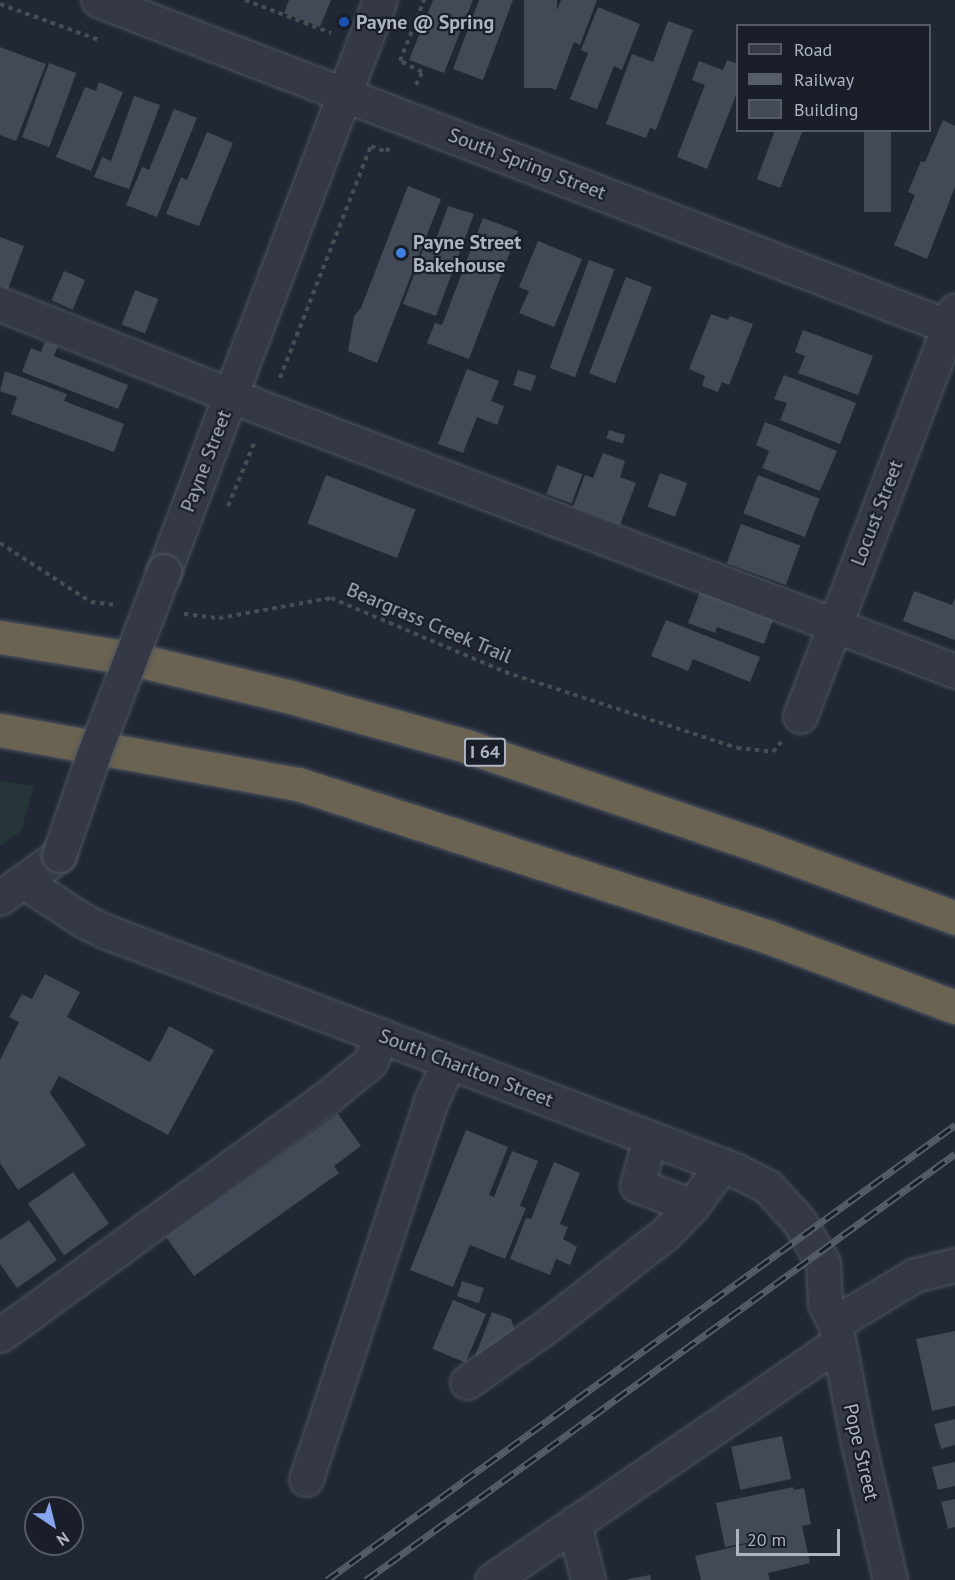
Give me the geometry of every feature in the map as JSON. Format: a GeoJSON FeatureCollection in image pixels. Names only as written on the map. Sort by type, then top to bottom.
{"type":"FeatureCollection","features":[{"type":"Feature","properties":{"kind":"highway","name":"I 64"},"geometry":{"type":"LineString","coordinates":[[0,637],[164,667],[291,697],[466,746],[757,845],[955,918]]}},
{"type":"Feature","properties":{"kind":"highway"},"geometry":{"type":"LineString","coordinates":[[0,730],[298,784],[756,932],[955,1008]]}},
{"type":"Feature","properties":{"kind":"street","name":"South Spring Street"},"geometry":{"type":"LineString","coordinates":[[98,0],[953,323]]}},
{"type":"Feature","properties":{"kind":"street","name":"Payne Street"},"geometry":{"type":"LineString","coordinates":[[12,889],[59,855],[93,756],[380,0]]}},
{"type":"Feature","properties":{"kind":"street"},"geometry":{"type":"LineString","coordinates":[[0,304],[230,396],[834,623],[955,671]]}},
{"type":"Feature","properties":{"kind":"street","name":"Locust Street"},"geometry":{"type":"LineString","coordinates":[[800,716],[834,623],[953,323]]}},
{"type":"Feature","properties":{"kind":"street","name":"South Charlton Street"},"geometry":{"type":"LineString","coordinates":[[12,889],[107,932],[722,1165],[768,1187],[799,1221],[823,1263],[825,1304],[837,1333]]}},
{"type":"Feature","properties":{"kind":"street"},"geometry":{"type":"LineString","coordinates":[[0,1335],[324,1100],[370,1062],[382,1036]]}},
{"type":"Feature","properties":{"kind":"street"},"geometry":{"type":"LineString","coordinates":[[306,1479],[430,1103],[450,1062]]}},
{"type":"Feature","properties":{"kind":"street"},"geometry":{"type":"LineString","coordinates":[[650,1138],[637,1185],[692,1206]]}},
{"type":"Feature","properties":{"kind":"street"},"geometry":{"type":"LineString","coordinates":[[467,1382],[631,1263],[666,1233],[692,1206],[722,1165]]}},
{"type":"Feature","properties":{"kind":"street"},"geometry":{"type":"LineString","coordinates":[[492,1580],[915,1275],[955,1265]]}},
{"type":"Feature","properties":{"kind":"street","name":"Pope Street"},"geometry":{"type":"LineString","coordinates":[[837,1333],[890,1580]]}},
{"type":"Feature","properties":{"kind":"street"},"geometry":{"type":"LineString","coordinates":[[574,1523],[588,1580]]}},
{"type":"Feature","properties":{"kind":"path"},"geometry":{"type":"LineString","coordinates":[[228,508],[370,146],[387,152],[422,72],[363,44],[245,0]]}},
{"type":"Feature","properties":{"kind":"path"},"geometry":{"type":"LineString","coordinates":[[400,61],[424,0]]}},
{"type":"Feature","properties":{"kind":"path"},"geometry":{"type":"LineString","coordinates":[[0,543],[91,602],[126,607]]}},
{"type":"Feature","properties":{"kind":"path","name":"Beargrass Creek Trail"},"geometry":{"type":"LineString","coordinates":[[172,613],[219,618],[331,598],[505,672],[737,748],[773,752],[800,716]]}},
{"type":"Feature","properties":{"kind":"shaded area"},"geometry":{"type":"Polygon","coordinates":[[[0,781],[34,786],[21,831],[0,846],[0,781]]]}},
{"type":"Feature","properties":{"kind":"building"},"geometry":{"type":"Polygon","coordinates":[[[289,0],[331,0],[320,27],[284,13],[289,0]]]}},
{"type":"Feature","properties":{"kind":"building"},"geometry":{"type":"Polygon","coordinates":[[[433,0],[473,0],[444,73],[409,60],[433,0]]]}},
{"type":"Feature","properties":{"kind":"building"},"geometry":{"type":"Polygon","coordinates":[[[479,0],[513,0],[483,80],[453,69],[479,0]]]}},
{"type":"Feature","properties":{"kind":"building"},"geometry":{"type":"Polygon","coordinates":[[[524,0],[557,0],[557,88],[524,88],[524,0]]]}},
{"type":"Feature","properties":{"kind":"building"},"geometry":{"type":"Polygon","coordinates":[[[561,0],[597,0],[580,45],[574,42],[556,90],[530,80],[561,0]]]}},
{"type":"Feature","properties":{"kind":"building"},"geometry":{"type":"Polygon","coordinates":[[[598,7],[640,24],[622,70],[614,66],[597,109],[570,99],[588,53],[581,50],[598,7]]]}},
{"type":"Feature","properties":{"kind":"building"},"geometry":{"type":"Polygon","coordinates":[[[668,21],[693,30],[656,130],[650,128],[646,138],[606,124],[632,54],[653,62],[668,21]]]}},
{"type":"Feature","properties":{"kind":"building"},"geometry":{"type":"Polygon","coordinates":[[[0,47],[46,64],[16,141],[0,135],[0,47]]]}},
{"type":"Feature","properties":{"kind":"building"},"geometry":{"type":"Polygon","coordinates":[[[727,60],[736,63],[736,95],[707,169],[677,157],[705,85],[692,80],[699,61],[723,70],[727,60]]]}},
{"type":"Feature","properties":{"kind":"building"},"geometry":{"type":"Polygon","coordinates":[[[49,63],[76,73],[49,147],[22,137],[49,63]]]}},
{"type":"Feature","properties":{"kind":"building"},"geometry":{"type":"Polygon","coordinates":[[[99,82],[123,92],[91,171],[56,157],[85,87],[96,91],[99,82]]]}},
{"type":"Feature","properties":{"kind":"building"},"geometry":{"type":"Polygon","coordinates":[[[134,96],[160,105],[129,189],[94,177],[102,157],[111,161],[134,96]]]}},
{"type":"Feature","properties":{"kind":"building"},"geometry":{"type":"Polygon","coordinates":[[[174,109],[197,118],[157,217],[126,205],[142,167],[149,170],[174,109]]]}},
{"type":"Feature","properties":{"kind":"building"},"geometry":{"type":"Polygon","coordinates":[[[943,120],[955,126],[955,187],[927,259],[894,245],[915,195],[908,192],[921,161],[925,162],[943,120]]]}},
{"type":"Feature","properties":{"kind":"building"},"geometry":{"type":"Polygon","coordinates":[[[207,132],[233,143],[199,226],[166,214],[181,177],[187,180],[207,132]]]}},
{"type":"Feature","properties":{"kind":"building"},"geometry":{"type":"Polygon","coordinates":[[[774,132],[802,132],[780,188],[757,179],[774,132]]]}},
{"type":"Feature","properties":{"kind":"building"},"geometry":{"type":"Polygon","coordinates":[[[864,132],[891,132],[891,212],[864,212],[864,132]]]}},
{"type":"Feature","properties":{"kind":"building","name":"Payne Street Bakehouse"},"geometry":{"type":"Polygon","coordinates":[[[408,186],[441,199],[377,363],[348,351],[354,316],[361,308],[408,186]]]}},
{"type":"Feature","properties":{"kind":"building"},"geometry":{"type":"Polygon","coordinates":[[[448,206],[474,214],[436,316],[403,304],[423,250],[431,253],[448,206]]]}},
{"type":"Feature","properties":{"kind":"building"},"geometry":{"type":"Polygon","coordinates":[[[483,218],[518,231],[469,359],[427,343],[435,323],[442,325],[483,218]]]}},
{"type":"Feature","properties":{"kind":"building"},"geometry":{"type":"Polygon","coordinates":[[[0,237],[24,246],[8,289],[0,286],[0,237]]]}},
{"type":"Feature","properties":{"kind":"building"},"geometry":{"type":"Polygon","coordinates":[[[538,241],[582,259],[554,327],[519,313],[529,291],[519,287],[538,241]]]}},
{"type":"Feature","properties":{"kind":"building"},"geometry":{"type":"Polygon","coordinates":[[[589,260],[614,269],[575,377],[550,368],[589,260]]]}},
{"type":"Feature","properties":{"kind":"building"},"geometry":{"type":"Polygon","coordinates":[[[64,271],[85,280],[73,309],[51,300],[64,271]]]}},
{"type":"Feature","properties":{"kind":"building"},"geometry":{"type":"Polygon","coordinates":[[[626,277],[652,287],[615,383],[589,373],[626,277]]]}},
{"type":"Feature","properties":{"kind":"building"},"geometry":{"type":"Polygon","coordinates":[[[135,290],[158,299],[145,334],[122,325],[135,290]]]}},
{"type":"Feature","properties":{"kind":"building"},"geometry":{"type":"Polygon","coordinates":[[[711,314],[728,320],[730,316],[753,324],[729,385],[722,382],[718,392],[702,386],[705,376],[689,369],[711,314]]]}},
{"type":"Feature","properties":{"kind":"building"},"geometry":{"type":"Polygon","coordinates":[[[803,330],[873,356],[858,395],[798,373],[805,356],[795,352],[803,330]]]}},
{"type":"Feature","properties":{"kind":"building"},"geometry":{"type":"Polygon","coordinates":[[[45,342],[58,346],[54,356],[128,385],[118,409],[22,372],[31,348],[41,352],[45,342]]]}},
{"type":"Feature","properties":{"kind":"building"},"geometry":{"type":"Polygon","coordinates":[[[467,369],[499,381],[491,401],[504,406],[497,425],[477,417],[463,453],[438,444],[467,369]]]}},
{"type":"Feature","properties":{"kind":"building"},"geometry":{"type":"Polygon","coordinates":[[[518,370],[536,376],[531,391],[513,385],[518,370]]]}},
{"type":"Feature","properties":{"kind":"building"},"geometry":{"type":"Polygon","coordinates":[[[5,371],[67,394],[64,401],[124,424],[114,452],[11,414],[17,397],[0,391],[5,371]]]}},
{"type":"Feature","properties":{"kind":"building"},"geometry":{"type":"Polygon","coordinates":[[[784,375],[856,403],[840,444],[780,420],[787,403],[774,399],[784,375]]]}},
{"type":"Feature","properties":{"kind":"building"},"geometry":{"type":"Polygon","coordinates":[[[765,422],[837,451],[820,491],[762,468],[769,451],[756,445],[765,422]]]}},
{"type":"Feature","properties":{"kind":"building"},"geometry":{"type":"Polygon","coordinates":[[[609,430],[625,435],[623,444],[606,439],[609,430]]]}},
{"type":"Feature","properties":{"kind":"building"},"geometry":{"type":"Polygon","coordinates":[[[603,453],[625,461],[620,477],[636,483],[620,525],[573,507],[585,475],[593,478],[603,453]]]}},
{"type":"Feature","properties":{"kind":"building"},"geometry":{"type":"Polygon","coordinates":[[[557,465],[582,474],[572,503],[546,494],[557,465]]]}},
{"type":"Feature","properties":{"kind":"building"},"geometry":{"type":"Polygon","coordinates":[[[660,473],[687,483],[675,517],[648,507],[660,473]]]}},
{"type":"Feature","properties":{"kind":"building"},"geometry":{"type":"Polygon","coordinates":[[[326,475],[416,509],[397,558],[307,524],[326,475]]]}},
{"type":"Feature","properties":{"kind":"building"},"geometry":{"type":"Polygon","coordinates":[[[758,475],[820,499],[805,537],[743,513],[758,475]]]}},
{"type":"Feature","properties":{"kind":"building"},"geometry":{"type":"Polygon","coordinates":[[[741,524],[800,546],[786,585],[727,563],[741,524]]]}},
{"type":"Feature","properties":{"kind":"building"},"geometry":{"type":"Polygon","coordinates":[[[914,591],[952,605],[955,598],[955,640],[903,621],[914,591]]]}},
{"type":"Feature","properties":{"kind":"building"},"geometry":{"type":"Polygon","coordinates":[[[700,592],[773,620],[764,644],[717,627],[715,633],[688,623],[700,592]]]}},
{"type":"Feature","properties":{"kind":"building"},"geometry":{"type":"Polygon","coordinates":[[[666,620],[760,657],[750,682],[693,659],[688,671],[651,656],[666,620]]]}},
{"type":"Feature","properties":{"kind":"building"},"geometry":{"type":"Polygon","coordinates":[[[45,974],[80,992],[67,1017],[150,1062],[169,1026],[214,1050],[168,1135],[59,1076],[50,1093],[86,1145],[18,1190],[0,1163],[0,1060],[19,1022],[9,1017],[22,994],[32,999],[45,974]]]}},
{"type":"Feature","properties":{"kind":"building"},"geometry":{"type":"Polygon","coordinates":[[[338,1114],[361,1146],[334,1166],[339,1173],[194,1276],[166,1237],[338,1114]]]}},
{"type":"Feature","properties":{"kind":"building"},"geometry":{"type":"Polygon","coordinates":[[[466,1130],[508,1147],[489,1195],[494,1197],[512,1151],[538,1161],[520,1206],[526,1208],[505,1259],[470,1245],[453,1287],[410,1270],[466,1130]]]}},
{"type":"Feature","properties":{"kind":"building"},"geometry":{"type":"Polygon","coordinates":[[[554,1162],[580,1173],[560,1224],[568,1227],[563,1239],[577,1247],[570,1265],[556,1259],[550,1275],[510,1259],[526,1218],[531,1219],[554,1162]]]}},
{"type":"Feature","properties":{"kind":"building"},"geometry":{"type":"Polygon","coordinates":[[[73,1172],[109,1224],[64,1255],[28,1204],[73,1172]]]}},
{"type":"Feature","properties":{"kind":"building"},"geometry":{"type":"Polygon","coordinates":[[[29,1220],[57,1260],[17,1288],[0,1264],[0,1240],[29,1220]]]}},
{"type":"Feature","properties":{"kind":"building"},"geometry":{"type":"Polygon","coordinates":[[[462,1281],[484,1288],[479,1303],[457,1296],[462,1281]]]}},
{"type":"Feature","properties":{"kind":"building"},"geometry":{"type":"Polygon","coordinates":[[[453,1300],[486,1314],[465,1363],[432,1349],[453,1300]]]}},
{"type":"Feature","properties":{"kind":"building"},"geometry":{"type":"Polygon","coordinates":[[[492,1312],[511,1319],[516,1333],[474,1359],[492,1312]]]}},
{"type":"Feature","properties":{"kind":"building"},"geometry":{"type":"Polygon","coordinates":[[[955,1331],[955,1406],[932,1411],[916,1339],[955,1331]]]}},
{"type":"Feature","properties":{"kind":"building"},"geometry":{"type":"Polygon","coordinates":[[[955,1419],[955,1445],[941,1449],[934,1424],[955,1419]]]}},
{"type":"Feature","properties":{"kind":"building"},"geometry":{"type":"Polygon","coordinates":[[[782,1436],[791,1479],[740,1490],[731,1447],[782,1436]]]}},
{"type":"Feature","properties":{"kind":"building"},"geometry":{"type":"Polygon","coordinates":[[[955,1462],[955,1486],[938,1490],[932,1467],[955,1462]]]}},
{"type":"Feature","properties":{"kind":"building"},"geometry":{"type":"Polygon","coordinates":[[[793,1487],[794,1490],[804,1488],[811,1524],[802,1526],[810,1563],[768,1573],[770,1580],[701,1580],[695,1556],[772,1538],[725,1547],[716,1503],[793,1487]]]}},
{"type":"Feature","properties":{"kind":"building"},"geometry":{"type":"Polygon","coordinates":[[[955,1499],[955,1527],[948,1529],[941,1502],[955,1499]]]}},
{"type":"Feature","properties":{"kind":"building"},"geometry":{"type":"Polygon","coordinates":[[[650,1575],[651,1580],[628,1580],[628,1579],[650,1575]]]}},
{"type":"Feature","properties":{"kind":"railway"},"geometry":{"type":"LineString","coordinates":[[327,1580],[955,1125]]}},
{"type":"Feature","properties":{"kind":"railway"},"geometry":{"type":"LineString","coordinates":[[366,1580],[955,1154]]}},
{"type":"Feature","properties":{"kind":"place","name":"Payne @ Spring"},"geometry":{"type":"Point","coordinates":[344,22]}},
{"type":"Feature","properties":{"kind":"place","name":"Payne Street Bakehouse"},"geometry":{"type":"Point","coordinates":[401,253]}}]}
